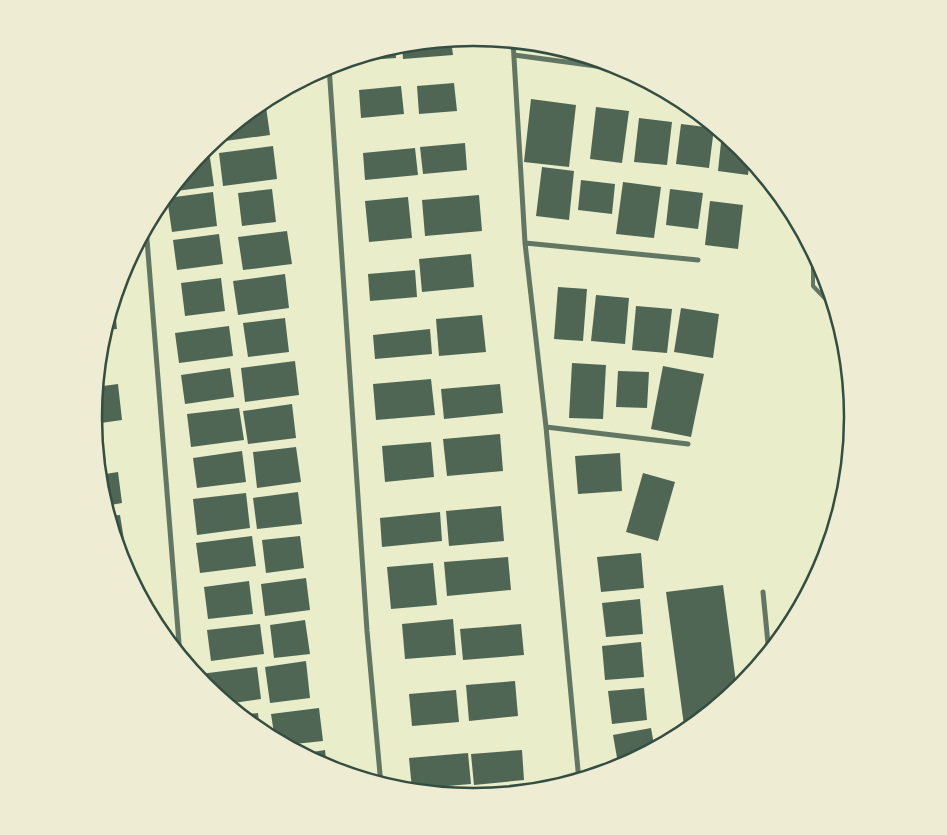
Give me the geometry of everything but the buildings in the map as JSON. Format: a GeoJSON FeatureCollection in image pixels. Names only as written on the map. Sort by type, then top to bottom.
{"type":"FeatureCollection","features":[{"type":"Feature","properties":{"kind":"street"},"geometry":{"type":"LineString","coordinates":[[514,48],[526,244],[546,427],[578,773]]}},
{"type":"Feature","properties":{"kind":"street"},"geometry":{"type":"LineString","coordinates":[[514,55],[591,65]]}},
{"type":"Feature","properties":{"kind":"street"},"geometry":{"type":"LineString","coordinates":[[330,76],[367,631],[380,777]]}},
{"type":"Feature","properties":{"kind":"street"},"geometry":{"type":"LineString","coordinates":[[147,241],[179,644]]}},
{"type":"Feature","properties":{"kind":"street"},"geometry":{"type":"LineString","coordinates":[[526,244],[698,260]]}},
{"type":"Feature","properties":{"kind":"street"},"geometry":{"type":"LineString","coordinates":[[546,427],[688,444]]}},
{"type":"Feature","properties":{"kind":"street"},"geometry":{"type":"LineString","coordinates":[[764,592],[768,644]]}},
{"type":"Feature","properties":{"kind":"lane"},"geometry":{"type":"LineString","coordinates":[[813,268],[813,286],[825,299]]}}]}
